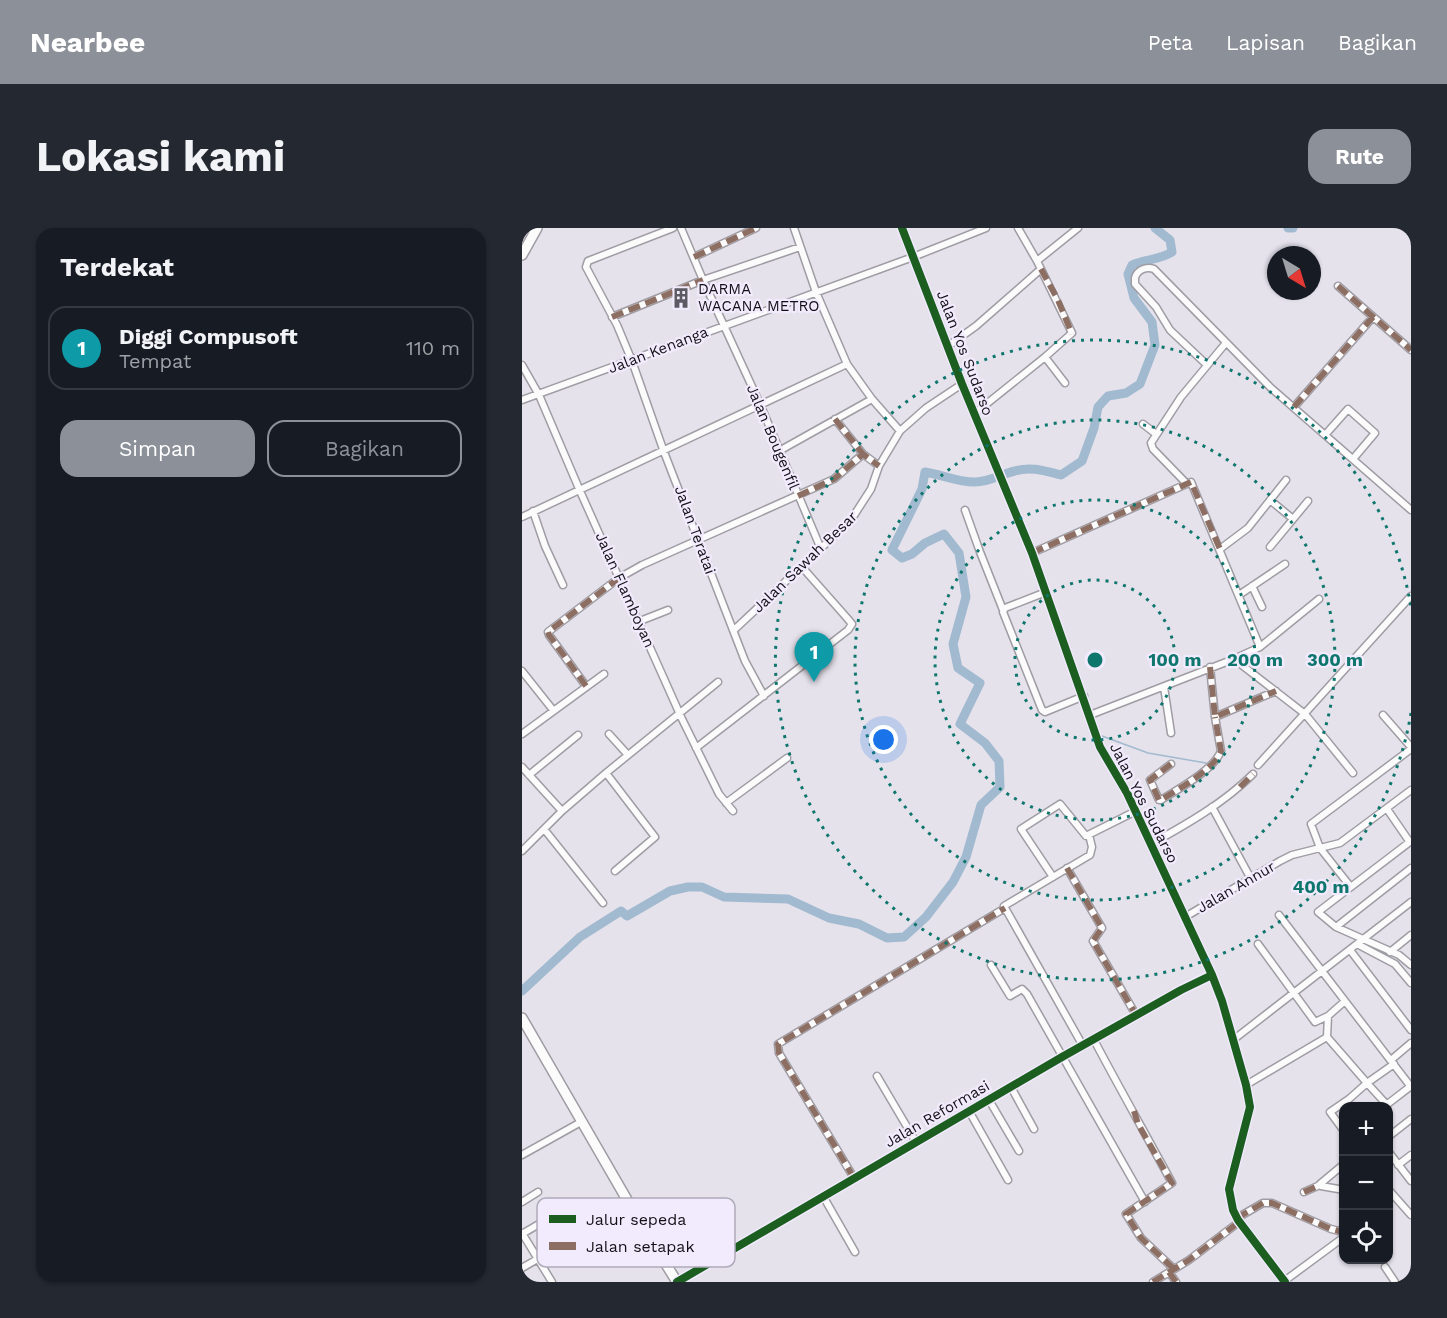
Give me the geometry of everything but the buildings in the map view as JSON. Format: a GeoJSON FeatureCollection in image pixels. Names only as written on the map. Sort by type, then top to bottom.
{"type":"FeatureCollection","features":[{"type":"Feature","properties":{"kind":"main road"},"geometry":{"type":"LineString","coordinates":[[522,255],[537,228]]}},
{"type":"Feature","properties":{"kind":"main road"},"geometry":{"type":"LineString","coordinates":[[522,1018],[627,1198]]}},
{"type":"Feature","properties":{"kind":"main road"},"geometry":{"type":"LineString","coordinates":[[668,1267],[677,1282]]}},
{"type":"Feature","properties":{"kind":"street","name":"Jalan Teratai"},"geometry":{"type":"LineString","coordinates":[[673,228],[587,262],[586,267],[632,361],[664,452],[745,661],[764,696]]}},
{"type":"Feature","properties":{"kind":"street","name":"Jalan Bougenfil"},"geometry":{"type":"LineString","coordinates":[[681,228],[760,404],[821,549]]}},
{"type":"Feature","properties":{"kind":"street"},"geometry":{"type":"LineString","coordinates":[[694,257],[756,228]]}},
{"type":"Feature","properties":{"kind":"street"},"geometry":{"type":"LineString","coordinates":[[794,228],[816,292],[847,364],[872,399],[900,431]]}},
{"type":"Feature","properties":{"kind":"street","name":"Jalan Yos Sudarso"},"geometry":{"type":"LineString","coordinates":[[902,228],[962,384],[1047,592],[1100,747],[1136,811],[1212,975],[1246,1085],[1250,1107],[1249,1119],[1229,1195],[1238,1220],[1284,1282]]}},
{"type":"Feature","properties":{"kind":"street","name":"Jalan Kenanga"},"geometry":{"type":"LineString","coordinates":[[522,400],[913,257],[986,228]]}},
{"type":"Feature","properties":{"kind":"street"},"geometry":{"type":"LineString","coordinates":[[974,414],[1072,333],[1037,261],[1018,228]]}},
{"type":"Feature","properties":{"kind":"street"},"geometry":{"type":"LineString","coordinates":[[1037,261],[1078,228]]}},
{"type":"Feature","properties":{"kind":"street"},"geometry":{"type":"LineString","coordinates":[[612,317],[703,280],[800,248]]}},
{"type":"Feature","properties":{"kind":"street"},"geometry":{"type":"LineString","coordinates":[[1207,365],[1170,330],[1160,313],[1135,284],[1136,274],[1148,268],[1154,270],[1226,344],[1411,510]]}},
{"type":"Feature","properties":{"kind":"street"},"geometry":{"type":"LineString","coordinates":[[948,346],[976,326],[1041,269]]}},
{"type":"Feature","properties":{"kind":"street"},"geometry":{"type":"LineString","coordinates":[[1338,286],[1411,350]]}},
{"type":"Feature","properties":{"kind":"street"},"geometry":{"type":"LineString","coordinates":[[1294,407],[1373,317]]}},
{"type":"Feature","properties":{"kind":"street"},"geometry":{"type":"LineString","coordinates":[[1187,484],[1153,449],[1151,443],[1182,397],[1226,344]]}},
{"type":"Feature","properties":{"kind":"street"},"geometry":{"type":"LineString","coordinates":[[1045,357],[1065,383]]}},
{"type":"Feature","properties":{"kind":"street"},"geometry":{"type":"LineString","coordinates":[[522,517],[847,364]]}},
{"type":"Feature","properties":{"kind":"street","name":"Jalan Flamboyan"},"geometry":{"type":"LineString","coordinates":[[522,365],[539,395],[696,748],[719,794],[733,811]]}},
{"type":"Feature","properties":{"kind":"street","name":"Jalan Sawah Besar"},"geometry":{"type":"LineString","coordinates":[[734,630],[839,533],[859,510],[872,489],[879,466],[900,431],[926,408],[962,384]]}},
{"type":"Feature","properties":{"kind":"street"},"geometry":{"type":"LineString","coordinates":[[779,451],[872,399]]}},
{"type":"Feature","properties":{"kind":"street"},"geometry":{"type":"LineString","coordinates":[[1325,435],[1348,410],[1357,417],[1375,433],[1353,459]]}},
{"type":"Feature","properties":{"kind":"street"},"geometry":{"type":"LineString","coordinates":[[835,419],[863,454],[879,466]]}},
{"type":"Feature","properties":{"kind":"street"},"geometry":{"type":"LineString","coordinates":[[1143,424],[1156,434]]}},
{"type":"Feature","properties":{"kind":"street"},"geometry":{"type":"LineString","coordinates":[[586,686],[548,632],[619,578],[642,565],[834,479],[863,454]]}},
{"type":"Feature","properties":{"kind":"street"},"geometry":{"type":"LineString","coordinates":[[1220,549],[1248,528],[1286,480]]}},
{"type":"Feature","properties":{"kind":"street"},"geometry":{"type":"LineString","coordinates":[[1032,553],[1192,483],[1260,647]]}},
{"type":"Feature","properties":{"kind":"street"},"geometry":{"type":"LineString","coordinates":[[1270,500],[1293,519]]}},
{"type":"Feature","properties":{"kind":"street"},"geometry":{"type":"LineString","coordinates":[[1270,547],[1308,501]]}},
{"type":"Feature","properties":{"kind":"street"},"geometry":{"type":"LineString","coordinates":[[965,510],[1042,710],[1045,712],[1084,696]]}},
{"type":"Feature","properties":{"kind":"street"},"geometry":{"type":"LineString","coordinates":[[533,511],[546,550],[563,585]]}},
{"type":"Feature","properties":{"kind":"street"},"geometry":{"type":"LineString","coordinates":[[1239,595],[1285,564]]}},
{"type":"Feature","properties":{"kind":"street"},"geometry":{"type":"LineString","coordinates":[[696,748],[848,630],[852,624],[802,567]]}},
{"type":"Feature","properties":{"kind":"street"},"geometry":{"type":"LineString","coordinates":[[1252,586],[1262,607]]}},
{"type":"Feature","properties":{"kind":"street"},"geometry":{"type":"LineString","coordinates":[[1003,610],[1047,592]]}},
{"type":"Feature","properties":{"kind":"street"},"geometry":{"type":"LineString","coordinates":[[1258,765],[1411,596]]}},
{"type":"Feature","properties":{"kind":"street"},"geometry":{"type":"LineString","coordinates":[[1090,715],[1260,647],[1319,599]]}},
{"type":"Feature","properties":{"kind":"street"},"geometry":{"type":"LineString","coordinates":[[640,621],[668,610]]}},
{"type":"Feature","properties":{"kind":"street"},"geometry":{"type":"LineString","coordinates":[[1234,659],[1305,714],[1353,772]]}},
{"type":"Feature","properties":{"kind":"street"},"geometry":{"type":"LineString","coordinates":[[1171,764],[1149,780],[1159,800],[1204,771],[1219,756],[1221,751],[1210,667]]}},
{"type":"Feature","properties":{"kind":"street"},"geometry":{"type":"LineString","coordinates":[[522,671],[553,710]]}},
{"type":"Feature","properties":{"kind":"street"},"geometry":{"type":"LineString","coordinates":[[522,734],[604,674]]}},
{"type":"Feature","properties":{"kind":"street"},"geometry":{"type":"LineString","coordinates":[[522,850],[562,811],[628,754],[718,682]]}},
{"type":"Feature","properties":{"kind":"street"},"geometry":{"type":"LineString","coordinates":[[1164,687],[1171,733]]}},
{"type":"Feature","properties":{"kind":"street"},"geometry":{"type":"LineString","coordinates":[[1215,717],[1276,691]]}},
{"type":"Feature","properties":{"kind":"street"},"geometry":{"type":"LineString","coordinates":[[1350,886],[1320,848],[1312,829],[1312,823],[1411,748],[1383,715]]}},
{"type":"Feature","properties":{"kind":"street"},"geometry":{"type":"LineString","coordinates":[[609,734],[628,754]]}},
{"type":"Feature","properties":{"kind":"street"},"geometry":{"type":"LineString","coordinates":[[529,775],[578,735]]}},
{"type":"Feature","properties":{"kind":"street"},"geometry":{"type":"LineString","coordinates":[[726,803],[787,758]]}},
{"type":"Feature","properties":{"kind":"street"},"geometry":{"type":"LineString","coordinates":[[522,766],[562,811]]}},
{"type":"Feature","properties":{"kind":"street"},"geometry":{"type":"LineString","coordinates":[[606,773],[655,837],[615,871]]}},
{"type":"Feature","properties":{"kind":"street"},"geometry":{"type":"LineString","coordinates":[[1151,844],[1212,807],[1240,787],[1253,774]]}},
{"type":"Feature","properties":{"kind":"street","name":"Jalan Annur"},"geometry":{"type":"LineString","coordinates":[[1185,916],[1251,879],[1267,867],[1286,858],[1343,841],[1411,790]]}},
{"type":"Feature","properties":{"kind":"street"},"geometry":{"type":"LineString","coordinates":[[1053,877],[1021,829],[1062,804],[1084,834],[1089,835],[1136,811]]}},
{"type":"Feature","properties":{"kind":"street"},"geometry":{"type":"LineString","coordinates":[[1212,807],[1251,879]]}},
{"type":"Feature","properties":{"kind":"street"},"geometry":{"type":"LineString","coordinates":[[1387,809],[1410,841],[1318,912],[1336,927],[1399,955],[1411,965]]}},
{"type":"Feature","properties":{"kind":"street"},"geometry":{"type":"LineString","coordinates":[[544,829],[603,903]]}},
{"type":"Feature","properties":{"kind":"street"},"geometry":{"type":"LineString","coordinates":[[1083,1046],[1005,908],[1005,903],[1090,855],[1092,847],[1089,835]]}},
{"type":"Feature","properties":{"kind":"street"},"geometry":{"type":"LineString","coordinates":[[1067,868],[1102,928],[1093,941],[1136,1016]]}},
{"type":"Feature","properties":{"kind":"street"},"geometry":{"type":"LineString","coordinates":[[1336,927],[1411,868]]}},
{"type":"Feature","properties":{"kind":"street"},"geometry":{"type":"LineString","coordinates":[[1233,1040],[1411,902]]}},
{"type":"Feature","properties":{"kind":"street"},"geometry":{"type":"LineString","coordinates":[[854,1178],[779,1053],[777,1044],[1005,908]]}},
{"type":"Feature","properties":{"kind":"street"},"geometry":{"type":"LineString","coordinates":[[1279,915],[1411,1086],[1391,1102]]}},
{"type":"Feature","properties":{"kind":"street"},"geometry":{"type":"LineString","coordinates":[[1390,952],[1411,935]]}},
{"type":"Feature","properties":{"kind":"street"},"geometry":{"type":"LineString","coordinates":[[1258,944],[1315,1022],[1328,1016],[1345,1001]]}},
{"type":"Feature","properties":{"kind":"street"},"geometry":{"type":"LineString","coordinates":[[1357,944],[1395,964],[1411,983]]}},
{"type":"Feature","properties":{"kind":"street"},"geometry":{"type":"LineString","coordinates":[[1350,950],[1411,1030]]}},
{"type":"Feature","properties":{"kind":"street"},"geometry":{"type":"LineString","coordinates":[[991,965],[1010,996],[1024,990],[1145,1202]]}},
{"type":"Feature","properties":{"kind":"street","name":"Jalan Reformasi"},"geometry":{"type":"LineString","coordinates":[[735,1248],[1062,1057],[1212,975]]}},
{"type":"Feature","properties":{"kind":"street"},"geometry":{"type":"LineString","coordinates":[[1328,1016],[1327,1037],[1383,1102]]}},
{"type":"Feature","properties":{"kind":"street"},"geometry":{"type":"LineString","coordinates":[[1246,1085],[1327,1037]]}},
{"type":"Feature","properties":{"kind":"street"},"geometry":{"type":"LineString","coordinates":[[1094,1040],[1172,1183],[1126,1214],[1141,1238],[1172,1270],[1176,1282]]}},
{"type":"Feature","properties":{"kind":"street"},"geometry":{"type":"LineString","coordinates":[[1345,1102],[1393,1062],[1411,1043]]}},
{"type":"Feature","properties":{"kind":"street"},"geometry":{"type":"LineString","coordinates":[[877,1076],[916,1142]]}},
{"type":"Feature","properties":{"kind":"street"},"geometry":{"type":"LineString","coordinates":[[1011,1088],[1034,1129]]}},
{"type":"Feature","properties":{"kind":"street"},"geometry":{"type":"LineString","coordinates":[[989,1100],[1018,1151]]}},
{"type":"Feature","properties":{"kind":"street"},"geometry":{"type":"LineString","coordinates":[[1339,1106],[1330,1112],[1339,1124]]}},
{"type":"Feature","properties":{"kind":"street"},"geometry":{"type":"LineString","coordinates":[[969,1111],[1008,1180]]}},
{"type":"Feature","properties":{"kind":"street"},"geometry":{"type":"LineString","coordinates":[[1393,1134],[1411,1119]]}},
{"type":"Feature","properties":{"kind":"street"},"geometry":{"type":"LineString","coordinates":[[522,1155],[582,1122]]}},
{"type":"Feature","properties":{"kind":"street"},"geometry":{"type":"LineString","coordinates":[[1398,1165],[1411,1155]]}},
{"type":"Feature","properties":{"kind":"street"},"geometry":{"type":"LineString","coordinates":[[1392,1156],[1411,1180]]}},
{"type":"Feature","properties":{"kind":"street"},"geometry":{"type":"LineString","coordinates":[[1304,1192],[1320,1185],[1339,1168]]}},
{"type":"Feature","properties":{"kind":"street"},"geometry":{"type":"LineString","coordinates":[[1320,1185],[1339,1189]]}},
{"type":"Feature","properties":{"kind":"street"},"geometry":{"type":"LineString","coordinates":[[522,1202],[538,1191]]}},
{"type":"Feature","properties":{"kind":"street"},"geometry":{"type":"LineString","coordinates":[[1393,1194],[1411,1215]]}},
{"type":"Feature","properties":{"kind":"street"},"geometry":{"type":"LineString","coordinates":[[822,1196],[855,1252]]}},
{"type":"Feature","properties":{"kind":"street"},"geometry":{"type":"LineString","coordinates":[[1393,1200],[1398,1201]]}},
{"type":"Feature","properties":{"kind":"street"},"geometry":{"type":"LineString","coordinates":[[1153,1282],[1263,1203],[1272,1203],[1339,1231]]}},
{"type":"Feature","properties":{"kind":"street"},"geometry":{"type":"LineString","coordinates":[[537,1225],[522,1234],[537,1256]]}},
{"type":"Feature","properties":{"kind":"street"},"geometry":{"type":"LineString","coordinates":[[1284,1282],[1339,1241]]}},
{"type":"Feature","properties":{"kind":"street"},"geometry":{"type":"LineString","coordinates":[[522,1268],[537,1259]]}},
{"type":"Feature","properties":{"kind":"street"},"geometry":{"type":"LineString","coordinates":[[543,1267],[552,1282]]}},
{"type":"Feature","properties":{"kind":"street","name":"Jalan Reformasi"},"geometry":{"type":"LineString","coordinates":[[677,1282],[702,1267]]}},
{"type":"Feature","properties":{"kind":"street"},"geometry":{"type":"LineString","coordinates":[[1385,1267],[1395,1282]]}},
{"type":"Feature","properties":{"kind":"waterway"},"geometry":{"type":"LineString","coordinates":[[522,991],[580,937],[621,911],[627,916],[670,891],[688,887],[702,887],[724,897],[788,899],[829,918],[859,924],[887,938],[904,937],[926,917],[953,882],[966,857],[981,805],[1000,787],[999,761],[985,743],[960,724],[980,683],[958,668],[953,644],[966,597],[959,553],[944,534],[902,558],[892,550],[922,489],[925,472],[962,481],[980,482],[1027,469],[1061,475],[1082,461],[1094,428],[1098,407],[1108,396],[1126,393],[1140,384],[1155,345],[1152,322],[1134,298],[1128,274],[1132,265],[1163,257],[1172,252],[1170,240],[1155,228]]}},
{"type":"Feature","properties":{"kind":"waterway"},"geometry":{"type":"LineString","coordinates":[[1288,228],[1293,228]]}},
{"type":"Feature","properties":{"kind":"waterway"},"geometry":{"type":"LineString","coordinates":[[1102,736],[1148,753],[1206,763]]}},
{"type":"Feature","properties":{"kind":"marked path"},"geometry":{"type":"LineString","coordinates":[[694,257],[756,228]]}},
{"type":"Feature","properties":{"kind":"marked path"},"geometry":{"type":"LineString","coordinates":[[1041,269],[1058,300],[1072,334]]}},
{"type":"Feature","properties":{"kind":"marked path"},"geometry":{"type":"LineString","coordinates":[[612,317],[703,280]]}},
{"type":"Feature","properties":{"kind":"marked path"},"geometry":{"type":"LineString","coordinates":[[1338,286],[1411,350]]}},
{"type":"Feature","properties":{"kind":"marked path"},"geometry":{"type":"LineString","coordinates":[[1294,407],[1373,317]]}},
{"type":"Feature","properties":{"kind":"marked path"},"geometry":{"type":"LineString","coordinates":[[835,419],[863,454]]}},
{"type":"Feature","properties":{"kind":"marked path"},"geometry":{"type":"LineString","coordinates":[[798,496],[834,479],[863,454],[879,466]]}},
{"type":"Feature","properties":{"kind":"marked path"},"geometry":{"type":"LineString","coordinates":[[1032,553],[1191,482],[1220,549]]}},
{"type":"Feature","properties":{"kind":"marked path"},"geometry":{"type":"LineString","coordinates":[[586,686],[548,632],[619,578]]}},
{"type":"Feature","properties":{"kind":"marked path"},"geometry":{"type":"LineString","coordinates":[[1210,667],[1215,717],[1276,691]]}},
{"type":"Feature","properties":{"kind":"marked path"},"geometry":{"type":"LineString","coordinates":[[1171,764],[1150,780],[1159,800],[1195,778],[1217,758],[1221,751],[1215,717]]}},
{"type":"Feature","properties":{"kind":"marked path"},"geometry":{"type":"LineString","coordinates":[[1240,787],[1253,774]]}},
{"type":"Feature","properties":{"kind":"marked path"},"geometry":{"type":"LineString","coordinates":[[1067,868],[1102,928],[1093,941],[1136,1015]]}},
{"type":"Feature","properties":{"kind":"marked path"},"geometry":{"type":"LineString","coordinates":[[854,1178],[779,1053],[778,1044],[1005,908]]}},
{"type":"Feature","properties":{"kind":"marked path"},"geometry":{"type":"LineString","coordinates":[[1134,1111],[1138,1124],[1172,1183],[1126,1214],[1141,1238],[1174,1269]]}},
{"type":"Feature","properties":{"kind":"marked path"},"geometry":{"type":"LineString","coordinates":[[1304,1192],[1320,1185]]}},
{"type":"Feature","properties":{"kind":"marked path"},"geometry":{"type":"LineString","coordinates":[[1237,1218],[1263,1203],[1272,1203],[1339,1231]]}},
{"type":"Feature","properties":{"kind":"marked path"},"geometry":{"type":"LineString","coordinates":[[1153,1282],[1189,1260],[1239,1222]]}},
{"type":"Feature","properties":{"kind":"marked path"},"geometry":{"type":"LineString","coordinates":[[1169,1272],[1176,1282]]}},
{"type":"Feature","properties":{"kind":"cycle path"},"geometry":{"type":"LineString","coordinates":[[902,228],[962,384],[1032,553],[1100,747],[1127,793],[1222,1001],[1250,1107],[1229,1189],[1233,1210],[1238,1220],[1285,1282]]}},
{"type":"Feature","properties":{"kind":"cycle path"},"geometry":{"type":"LineString","coordinates":[[735,1248],[1062,1057],[1212,975]]}},
{"type":"Feature","properties":{"kind":"cycle path"},"geometry":{"type":"LineString","coordinates":[[677,1282],[703,1267]]}},
{"type":"Feature","properties":{"kind":"place","name":"DARMA WACANA METRO"},"geometry":{"type":"Point","coordinates":[681,298]}},
{"type":"Feature","properties":{"kind":"place","name":"Diggi Compusoft"},"geometry":{"type":"Point","coordinates":[814,682]}}]}
